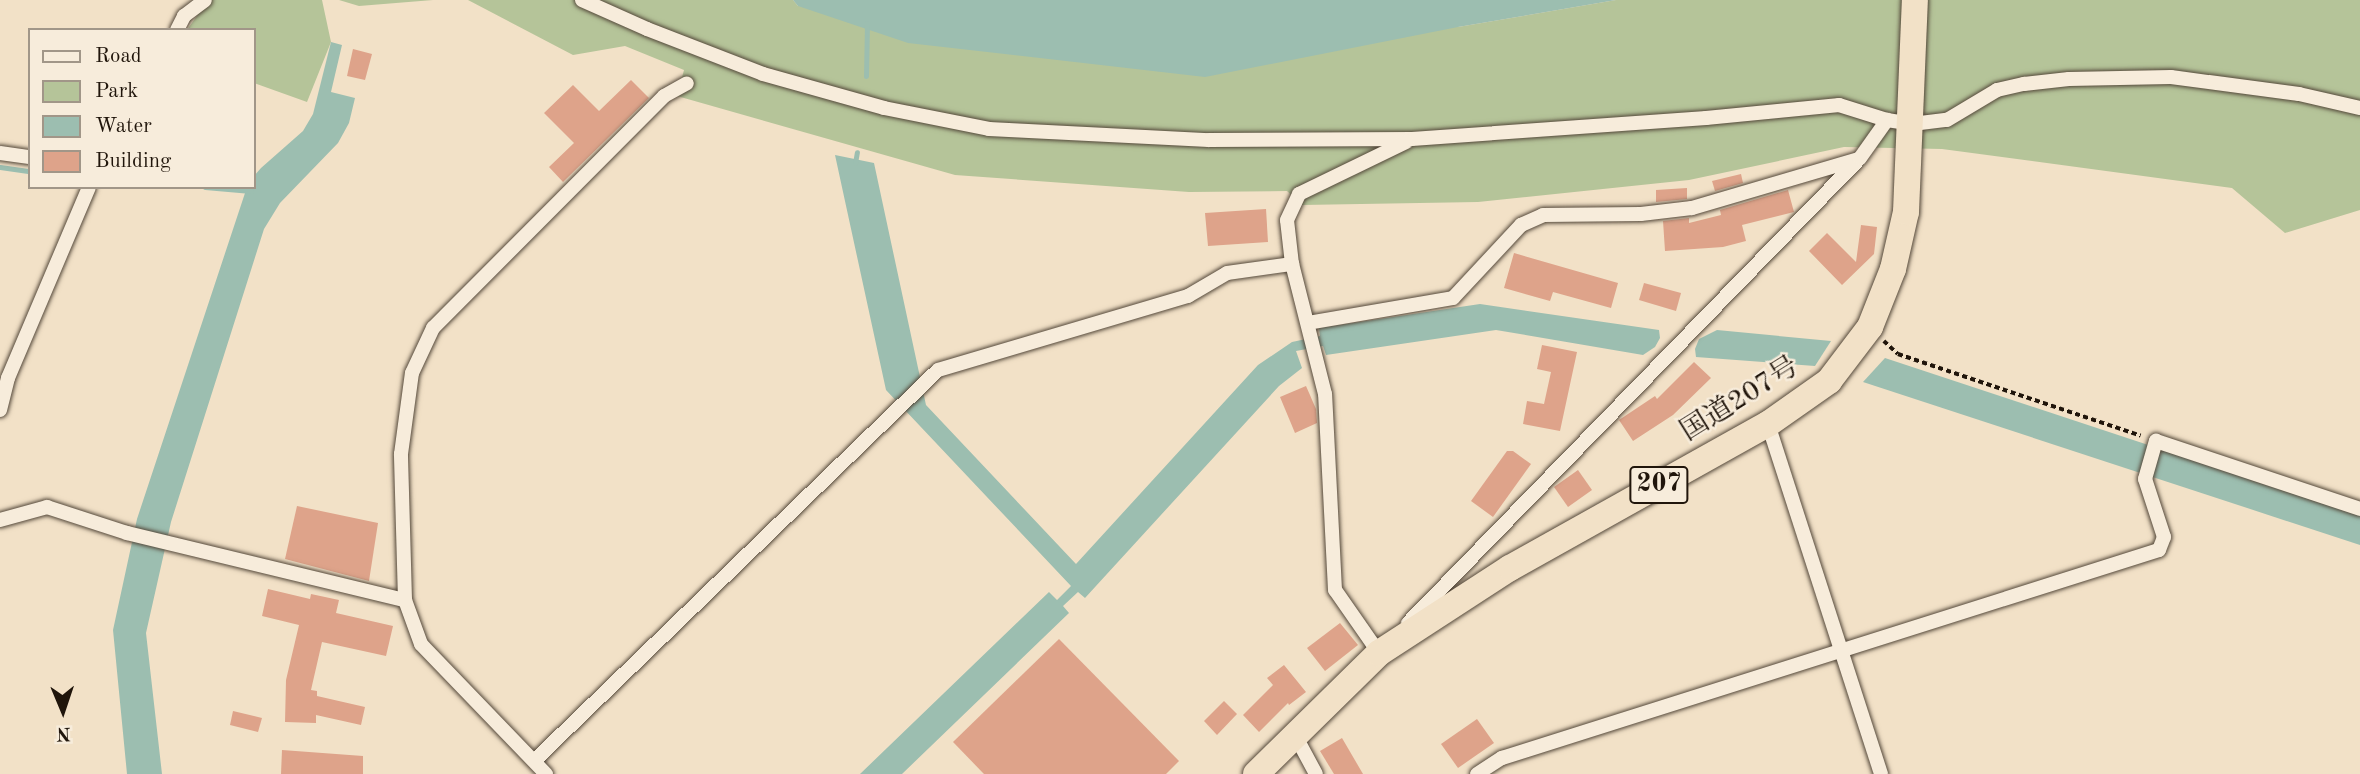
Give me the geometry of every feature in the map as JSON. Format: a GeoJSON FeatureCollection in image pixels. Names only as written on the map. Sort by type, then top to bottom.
{"type":"FeatureCollection","features":[{"type":"Feature","properties":{"kind":"highway","name":"国道207号"},"geometry":{"type":"LineString","coordinates":[[1256,774],[1379,653],[1510,568],[1768,424],[1829,381],[1870,327],[1893,269],[1906,212],[1904,115],[1915,0]]}},
{"type":"Feature","properties":{"kind":"street"},"geometry":{"type":"LineString","coordinates":[[178,28],[184,16],[205,0]]}},
{"type":"Feature","properties":{"kind":"street"},"geometry":{"type":"LineString","coordinates":[[582,0],[647,29],[763,74],[884,108],[989,129],[1209,140],[1412,139],[1706,118],[1839,105],[1947,120],[1997,90],[2069,79],[2171,77],[2299,94],[2360,108]]}},
{"type":"Feature","properties":{"kind":"street"},"geometry":{"type":"LineString","coordinates":[[546,774],[421,644],[405,600],[401,454],[412,373],[433,328],[664,96],[687,83]]}},
{"type":"Feature","properties":{"kind":"street"},"geometry":{"type":"LineString","coordinates":[[1412,139],[1299,194],[1287,220],[1292,264],[1325,394],[1335,590],[1379,653],[1904,115]]}},
{"type":"Feature","properties":{"kind":"street"},"geometry":{"type":"LineString","coordinates":[[0,153],[28,157]]}},
{"type":"Feature","properties":{"kind":"street"},"geometry":{"type":"LineString","coordinates":[[1311,336],[1453,298],[1521,225],[1543,215],[1641,214],[1692,208],[1860,158]]}},
{"type":"Feature","properties":{"kind":"street"},"geometry":{"type":"LineString","coordinates":[[0,410],[8,378],[88,189]]}},
{"type":"Feature","properties":{"kind":"street"},"geometry":{"type":"LineString","coordinates":[[534,761],[938,370],[1188,296],[1227,273],[1292,264]]}},
{"type":"Feature","properties":{"kind":"street"},"geometry":{"type":"LineString","coordinates":[[1768,424],[1843,649],[1881,774]]}},
{"type":"Feature","properties":{"kind":"street"},"geometry":{"type":"LineString","coordinates":[[1477,774],[1502,758],[2159,550],[2164,537],[2145,479],[2156,441],[2360,509]]}},
{"type":"Feature","properties":{"kind":"street"},"geometry":{"type":"LineString","coordinates":[[0,520],[47,507],[127,533],[405,600]]}},
{"type":"Feature","properties":{"kind":"street"},"geometry":{"type":"LineString","coordinates":[[1295,734],[1316,774]]}},
{"type":"Feature","properties":{"kind":"path"},"geometry":{"type":"LineString","coordinates":[[1870,327],[1898,354],[2156,441]]}},
{"type":"Feature","properties":{"kind":"green space"},"geometry":{"type":"Polygon","coordinates":[[[208,0],[322,0],[331,42],[307,102],[256,84],[256,28],[188,28],[208,0]]]}},
{"type":"Feature","properties":{"kind":"green space"},"geometry":{"type":"Polygon","coordinates":[[[339,0],[433,0],[359,6],[339,0]]]}},
{"type":"Feature","properties":{"kind":"green space"},"geometry":{"type":"Polygon","coordinates":[[[468,0],[793,0],[798,6],[1458,27],[1616,0],[2360,0],[2360,210],[2285,233],[2232,188],[1942,149],[1844,147],[1689,180],[1478,202],[1302,205],[1287,191],[1189,192],[955,175],[677,96],[684,70],[625,46],[573,55],[468,0]]]}},
{"type":"Feature","properties":{"kind":"water"},"geometry":{"type":"Polygon","coordinates":[[[793,0],[1616,0],[1458,27],[1205,77],[908,43],[798,6],[793,0]]]}},
{"type":"Feature","properties":{"kind":"water"},"geometry":{"type":"Polygon","coordinates":[[[331,42],[342,45],[331,92],[355,98],[349,123],[338,143],[280,203],[264,229],[171,522],[146,633],[162,774],[127,774],[113,630],[137,519],[246,189],[256,189],[256,174],[303,131],[313,114],[331,42]]]}},
{"type":"Feature","properties":{"kind":"water"},"geometry":{"type":"Polygon","coordinates":[[[835,155],[874,163],[926,405],[1076,564],[1258,365],[1292,342],[1320,336],[1319,328],[1480,304],[1659,330],[1660,338],[1655,347],[1643,355],[1496,330],[1326,355],[1323,346],[1296,351],[1302,368],[1279,386],[1085,598],[1078,592],[1063,606],[1069,613],[902,774],[860,774],[1049,592],[1057,600],[1071,586],[886,390],[835,155]]]}},
{"type":"Feature","properties":{"kind":"water"},"geometry":{"type":"Polygon","coordinates":[[[1717,330],[1831,341],[1815,366],[1696,357],[1695,349],[1699,339],[1717,330]]]}},
{"type":"Feature","properties":{"kind":"water"},"geometry":{"type":"Polygon","coordinates":[[[1885,358],[2360,515],[2360,545],[1863,382],[1885,358]]]}},
{"type":"Feature","properties":{"kind":"building"},"geometry":{"type":"Polygon","coordinates":[[[353,49],[372,54],[365,80],[347,76],[353,49]]]}},
{"type":"Feature","properties":{"kind":"building"},"geometry":{"type":"Polygon","coordinates":[[[631,80],[649,98],[563,182],[549,167],[574,143],[544,113],[573,85],[599,111],[631,80]]]}},
{"type":"Feature","properties":{"kind":"building"},"geometry":{"type":"Polygon","coordinates":[[[1741,174],[1743,183],[1715,191],[1712,181],[1741,174]]]}},
{"type":"Feature","properties":{"kind":"building"},"geometry":{"type":"Polygon","coordinates":[[[1687,188],[1687,199],[1656,202],[1656,190],[1687,188]]]}},
{"type":"Feature","properties":{"kind":"building"},"geometry":{"type":"Polygon","coordinates":[[[1788,190],[1794,212],[1742,225],[1746,241],[1723,247],[1665,251],[1663,221],[1689,218],[1689,223],[1721,215],[1720,210],[1788,190]]]}},
{"type":"Feature","properties":{"kind":"building"},"geometry":{"type":"Polygon","coordinates":[[[1266,209],[1268,242],[1208,246],[1205,213],[1266,209]]]}},
{"type":"Feature","properties":{"kind":"building"},"geometry":{"type":"Polygon","coordinates":[[[1861,225],[1877,227],[1874,254],[1842,285],[1809,251],[1827,233],[1856,262],[1861,225]]]}},
{"type":"Feature","properties":{"kind":"building"},"geometry":{"type":"Polygon","coordinates":[[[1514,253],[1618,283],[1611,308],[1553,292],[1550,301],[1504,288],[1514,253]]]}},
{"type":"Feature","properties":{"kind":"building"},"geometry":{"type":"Polygon","coordinates":[[[1644,283],[1681,293],[1676,311],[1639,300],[1644,283]]]}},
{"type":"Feature","properties":{"kind":"building"},"geometry":{"type":"Polygon","coordinates":[[[1542,345],[1577,352],[1560,431],[1523,424],[1527,401],[1544,404],[1551,372],[1537,369],[1542,345]]]}},
{"type":"Feature","properties":{"kind":"building"},"geometry":{"type":"Polygon","coordinates":[[[1694,362],[1711,378],[1673,415],[1633,441],[1619,420],[1655,396],[1657,399],[1694,362]]]}},
{"type":"Feature","properties":{"kind":"building"},"geometry":{"type":"Polygon","coordinates":[[[1306,386],[1316,409],[1317,423],[1295,433],[1280,397],[1306,386]]]}},
{"type":"Feature","properties":{"kind":"building"},"geometry":{"type":"Polygon","coordinates":[[[1507,451],[1513,451],[1531,464],[1493,517],[1471,501],[1507,451]]]}},
{"type":"Feature","properties":{"kind":"building"},"geometry":{"type":"Polygon","coordinates":[[[1578,470],[1592,490],[1568,507],[1554,487],[1578,470]]]}},
{"type":"Feature","properties":{"kind":"building"},"geometry":{"type":"Polygon","coordinates":[[[297,506],[378,523],[369,581],[285,559],[297,506]]]}},
{"type":"Feature","properties":{"kind":"building"},"geometry":{"type":"Polygon","coordinates":[[[268,589],[310,599],[311,594],[339,600],[336,613],[393,626],[386,656],[322,642],[311,690],[317,691],[317,696],[365,707],[361,725],[316,715],[316,723],[285,722],[286,680],[299,625],[262,616],[268,589]]]}},
{"type":"Feature","properties":{"kind":"building"},"geometry":{"type":"Polygon","coordinates":[[[1340,623],[1358,645],[1325,671],[1307,648],[1340,623]]]}},
{"type":"Feature","properties":{"kind":"building"},"geometry":{"type":"Polygon","coordinates":[[[1059,639],[1179,761],[1166,774],[984,774],[953,742],[1059,639]]]}},
{"type":"Feature","properties":{"kind":"building"},"geometry":{"type":"Polygon","coordinates":[[[1284,665],[1306,692],[1289,705],[1288,703],[1259,732],[1243,715],[1273,685],[1267,678],[1284,665]]]}},
{"type":"Feature","properties":{"kind":"building"},"geometry":{"type":"Polygon","coordinates":[[[1224,701],[1237,714],[1217,735],[1204,721],[1224,701]]]}},
{"type":"Feature","properties":{"kind":"building"},"geometry":{"type":"Polygon","coordinates":[[[233,711],[262,718],[258,732],[230,725],[233,711]]]}},
{"type":"Feature","properties":{"kind":"building"},"geometry":{"type":"Polygon","coordinates":[[[1477,719],[1494,743],[1458,768],[1441,744],[1477,719]]]}},
{"type":"Feature","properties":{"kind":"building"},"geometry":{"type":"Polygon","coordinates":[[[1342,738],[1363,774],[1334,774],[1320,751],[1342,738]]]}},
{"type":"Feature","properties":{"kind":"building"},"geometry":{"type":"Polygon","coordinates":[[[282,750],[363,756],[363,774],[281,774],[282,750]]]}},
{"type":"Feature","properties":{"kind":"waterway"},"geometry":{"type":"LineString","coordinates":[[866,76],[867,23]]}},
{"type":"Feature","properties":{"kind":"waterway"},"geometry":{"type":"LineString","coordinates":[[855,163],[857,152]]}},
{"type":"Feature","properties":{"kind":"waterway"},"geometry":{"type":"LineString","coordinates":[[0,167],[28,171]]}},
{"type":"Feature","properties":{"kind":"waterway"},"geometry":{"type":"LineString","coordinates":[[228,189],[251,191]]}}]}
